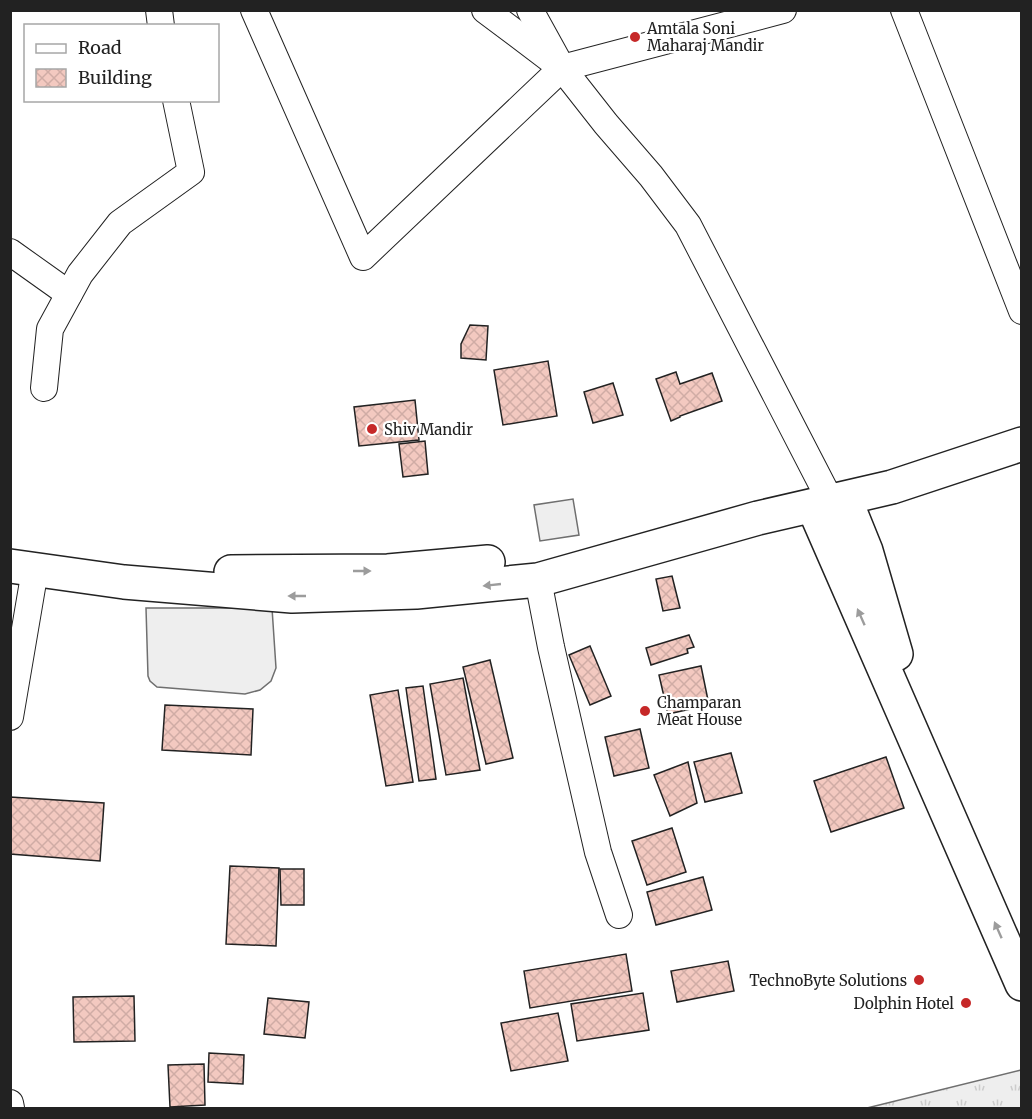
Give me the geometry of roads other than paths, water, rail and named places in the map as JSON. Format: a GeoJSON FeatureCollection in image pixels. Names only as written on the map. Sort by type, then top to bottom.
{"type":"FeatureCollection","features":[{"type":"Feature","properties":{"kind":"main road"},"geometry":{"type":"LineString","coordinates":[[19,562],[124,582],[292,596],[416,592],[538,580],[758,518],[892,487],[1022,444]]}},
{"type":"Feature","properties":{"kind":"main road"},"geometry":{"type":"LineString","coordinates":[[866,551],[870,522],[875,510],[892,487]]}},
{"type":"Feature","properties":{"kind":"main road"},"geometry":{"type":"LineString","coordinates":[[830,502],[866,551],[938,794]]}},
{"type":"Feature","properties":{"kind":"main road"},"geometry":{"type":"LineString","coordinates":[[830,502],[938,794],[1022,984]]}},
{"type":"Feature","properties":{"kind":"main road"},"geometry":{"type":"LineString","coordinates":[[19,562],[113,565],[209,572],[388,571],[588,554],[630,554]]}},
{"type":"Feature","properties":{"kind":"street"},"geometry":{"type":"LineString","coordinates":[[254,10],[363,256],[562,69],[783,10]]}},
{"type":"Feature","properties":{"kind":"street"},"geometry":{"type":"LineString","coordinates":[[485,10],[562,69]]}},
{"type":"Feature","properties":{"kind":"street"},"geometry":{"type":"LineString","coordinates":[[530,10],[562,69],[651,176],[688,225],[830,502]]}},
{"type":"Feature","properties":{"kind":"street"},"geometry":{"type":"LineString","coordinates":[[904,10],[1022,311]]}},
{"type":"Feature","properties":{"kind":"street"},"geometry":{"type":"LineString","coordinates":[[44,388],[50,329],[80,274],[120,223],[190,172],[176,102]]}},
{"type":"Feature","properties":{"kind":"street"},"geometry":{"type":"LineString","coordinates":[[10,252],[69,294]]}},
{"type":"Feature","properties":{"kind":"street"},"geometry":{"type":"LineString","coordinates":[[10,717],[19,562]]}},
{"type":"Feature","properties":{"kind":"street"},"geometry":{"type":"LineString","coordinates":[[538,580],[598,852],[619,915]]}},
{"type":"Feature","properties":{"kind":"street"},"geometry":{"type":"LineString","coordinates":[[10,1103],[11,1108]]}},
{"type":"Feature","properties":{"kind":"place","name":"Amtala Soni Maharaj Mandir"},"geometry":{"type":"Point","coordinates":[635,37]}},
{"type":"Feature","properties":{"kind":"place","name":"Shiv Mandir"},"geometry":{"type":"Point","coordinates":[372,429]}},
{"type":"Feature","properties":{"kind":"place","name":"Champaran Meat House"},"geometry":{"type":"Point","coordinates":[645,711]}},
{"type":"Feature","properties":{"kind":"place","name":"TechnoByte Solutions"},"geometry":{"type":"Point","coordinates":[919,980]}},
{"type":"Feature","properties":{"kind":"place","name":"Dolphin Hotel"},"geometry":{"type":"Point","coordinates":[966,1003]}}]}
